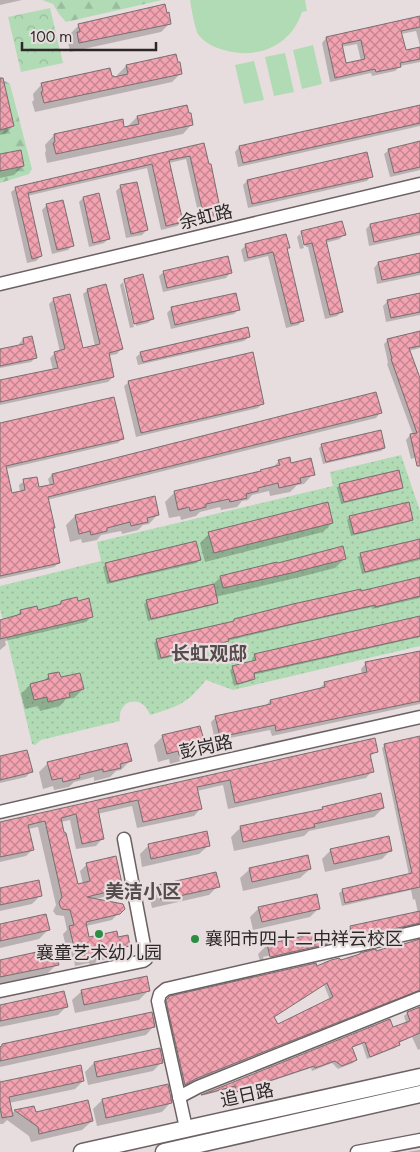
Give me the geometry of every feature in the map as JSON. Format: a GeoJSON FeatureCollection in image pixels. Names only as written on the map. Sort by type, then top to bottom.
{"type":"FeatureCollection","features":[{"type":"Feature","properties":{"kind":"main road","name":"追日路"},"geometry":{"type":"LineString","coordinates":[[82,1152],[420,1077]]}},
{"type":"Feature","properties":{"kind":"main road"},"geometry":{"type":"LineString","coordinates":[[164,1152],[420,1094]]}},
{"type":"Feature","properties":{"kind":"street","name":"余虹路"},"geometry":{"type":"LineString","coordinates":[[0,284],[420,184]]}},
{"type":"Feature","properties":{"kind":"street","name":"彭岗路"},"geometry":{"type":"LineString","coordinates":[[0,812],[420,717]]}},
{"type":"Feature","properties":{"kind":"street"},"geometry":{"type":"LineString","coordinates":[[0,991],[146,959],[124,839]]}},
{"type":"Feature","properties":{"kind":"street"},"geometry":{"type":"LineString","coordinates":[[186,1128],[158,1001],[160,994],[166,989],[420,930]]}},
{"type":"Feature","properties":{"kind":"street"},"geometry":{"type":"LineString","coordinates":[[179,1097],[420,998]]}},
{"type":"Feature","properties":{"kind":"street"},"geometry":{"type":"LineString","coordinates":[[357,1152],[420,1140]]}},
{"type":"Feature","properties":{"kind":"green space"},"geometry":{"type":"Polygon","coordinates":[[[42,0],[162,0],[66,22],[53,4],[42,0]]]}},
{"type":"Feature","properties":{"kind":"green space"},"geometry":{"type":"Polygon","coordinates":[[[190,0],[305,0],[307,11],[302,12],[290,34],[271,48],[249,53],[236,53],[217,48],[200,37],[196,28],[190,0]]]}},
{"type":"Feature","properties":{"kind":"green space"},"geometry":{"type":"Polygon","coordinates":[[[50,8],[63,63],[21,72],[8,17],[50,8]]]}},
{"type":"Feature","properties":{"kind":"green space"},"geometry":{"type":"Polygon","coordinates":[[[313,45],[322,84],[302,89],[293,50],[313,45]]]}},
{"type":"Feature","properties":{"kind":"green space"},"geometry":{"type":"Polygon","coordinates":[[[285,53],[294,92],[274,96],[265,57],[285,53]]]}},
{"type":"Feature","properties":{"kind":"green space"},"geometry":{"type":"Polygon","coordinates":[[[254,61],[264,100],[244,104],[235,65],[254,61]]]}},
{"type":"Feature","properties":{"kind":"green space"},"geometry":{"type":"Polygon","coordinates":[[[5,81],[10,84],[32,169],[29,174],[0,183],[0,82],[5,81]]]}},
{"type":"Feature","properties":{"kind":"green space"},"geometry":{"type":"Polygon","coordinates":[[[401,455],[420,511],[420,646],[233,690],[206,680],[188,699],[168,709],[150,715],[147,708],[142,704],[131,702],[122,708],[120,721],[41,740],[35,745],[32,744],[0,609],[0,586],[101,561],[97,542],[333,486],[330,472],[401,455]]]}},
{"type":"Feature","properties":{"kind":"building"},"geometry":{"type":"Polygon","coordinates":[[[165,4],[167,13],[169,12],[171,24],[79,43],[77,32],[80,32],[78,24],[165,4]]]}},
{"type":"Feature","properties":{"kind":"building"},"geometry":{"type":"Polygon","coordinates":[[[420,16],[420,27],[401,31],[406,50],[420,47],[420,59],[400,63],[401,67],[376,72],[375,69],[335,78],[326,37],[420,16]],[[361,40],[342,44],[346,63],[365,59],[361,40]]]}},
{"type":"Feature","properties":{"kind":"building"},"geometry":{"type":"Polygon","coordinates":[[[176,54],[178,62],[180,62],[182,74],[44,103],[41,83],[110,68],[114,77],[128,74],[126,65],[176,54]]]}},
{"type":"Feature","properties":{"kind":"building"},"geometry":{"type":"Polygon","coordinates":[[[0,78],[3,78],[14,126],[0,130],[0,78]]]}},
{"type":"Feature","properties":{"kind":"building"},"geometry":{"type":"Polygon","coordinates":[[[187,105],[189,113],[191,113],[193,125],[56,154],[53,143],[55,142],[54,134],[123,119],[124,127],[139,124],[137,116],[187,105]]]}},
{"type":"Feature","properties":{"kind":"building"},"geometry":{"type":"Polygon","coordinates":[[[420,105],[420,123],[243,163],[239,146],[420,105]]]}},
{"type":"Feature","properties":{"kind":"building"},"geometry":{"type":"Polygon","coordinates":[[[420,141],[420,167],[394,173],[388,149],[420,141]]]}},
{"type":"Feature","properties":{"kind":"building"},"geometry":{"type":"Polygon","coordinates":[[[204,143],[209,164],[211,164],[221,213],[204,217],[190,156],[169,160],[183,222],[166,226],[152,164],[28,193],[42,256],[32,259],[15,187],[204,143]]]}},
{"type":"Feature","properties":{"kind":"building"},"geometry":{"type":"Polygon","coordinates":[[[21,150],[24,166],[0,171],[0,154],[21,150]]]}},
{"type":"Feature","properties":{"kind":"building"},"geometry":{"type":"Polygon","coordinates":[[[367,152],[373,177],[252,204],[247,180],[367,152]]]}},
{"type":"Feature","properties":{"kind":"building"},"geometry":{"type":"Polygon","coordinates":[[[137,182],[148,230],[131,234],[120,185],[137,182]]]}},
{"type":"Feature","properties":{"kind":"building"},"geometry":{"type":"Polygon","coordinates":[[[99,193],[110,239],[93,243],[83,197],[99,193]]]}},
{"type":"Feature","properties":{"kind":"building"},"geometry":{"type":"Polygon","coordinates":[[[63,200],[74,246],[57,250],[46,204],[63,200]]]}},
{"type":"Feature","properties":{"kind":"building"},"geometry":{"type":"Polygon","coordinates":[[[420,213],[420,232],[374,242],[370,224],[420,213]]]}},
{"type":"Feature","properties":{"kind":"building"},"geometry":{"type":"Polygon","coordinates":[[[342,221],[346,235],[326,240],[343,312],[330,315],[312,243],[304,245],[301,231],[342,221]]]}},
{"type":"Feature","properties":{"kind":"building"},"geometry":{"type":"Polygon","coordinates":[[[286,234],[290,248],[287,248],[304,321],[291,324],[273,252],[248,258],[245,244],[286,234]]]}},
{"type":"Feature","properties":{"kind":"building"},"geometry":{"type":"Polygon","coordinates":[[[420,253],[420,272],[382,280],[378,262],[420,253]]]}},
{"type":"Feature","properties":{"kind":"building"},"geometry":{"type":"Polygon","coordinates":[[[228,256],[232,273],[167,288],[163,271],[228,256]]]}},
{"type":"Feature","properties":{"kind":"building"},"geometry":{"type":"Polygon","coordinates":[[[143,274],[154,319],[134,324],[124,279],[143,274]]]}},
{"type":"Feature","properties":{"kind":"building"},"geometry":{"type":"Polygon","coordinates":[[[106,284],[123,349],[109,353],[114,377],[0,402],[0,380],[58,368],[54,352],[65,349],[53,298],[70,294],[83,348],[100,344],[87,289],[106,284]]]}},
{"type":"Feature","properties":{"kind":"building"},"geometry":{"type":"Polygon","coordinates":[[[236,293],[240,310],[175,325],[171,307],[236,293]]]}},
{"type":"Feature","properties":{"kind":"building"},"geometry":{"type":"Polygon","coordinates":[[[420,293],[420,312],[391,318],[387,300],[420,293]]]}},
{"type":"Feature","properties":{"kind":"building"},"geometry":{"type":"Polygon","coordinates":[[[248,327],[250,337],[143,362],[140,352],[248,327]]]}},
{"type":"Feature","properties":{"kind":"building"},"geometry":{"type":"Polygon","coordinates":[[[420,331],[420,346],[409,348],[420,378],[420,466],[417,466],[410,434],[417,433],[391,359],[387,339],[420,331]]]}},
{"type":"Feature","properties":{"kind":"building"},"geometry":{"type":"Polygon","coordinates":[[[32,336],[37,358],[0,366],[0,349],[24,344],[23,338],[32,336]]]}},
{"type":"Feature","properties":{"kind":"building"},"geometry":{"type":"Polygon","coordinates":[[[253,352],[264,404],[141,433],[128,381],[253,352]]]}},
{"type":"Feature","properties":{"kind":"building"},"geometry":{"type":"Polygon","coordinates":[[[376,392],[382,413],[48,497],[60,563],[0,576],[0,423],[114,397],[124,439],[6,466],[12,493],[25,490],[23,479],[37,477],[39,487],[54,484],[52,474],[376,392]]]}},
{"type":"Feature","properties":{"kind":"building"},"geometry":{"type":"Polygon","coordinates":[[[381,430],[385,448],[326,462],[321,444],[381,430]]]}},
{"type":"Feature","properties":{"kind":"building"},"geometry":{"type":"Polygon","coordinates":[[[290,457],[291,463],[311,458],[315,475],[300,478],[301,483],[279,488],[278,483],[258,488],[258,491],[246,494],[247,498],[230,502],[229,499],[206,504],[206,507],[190,511],[189,507],[178,510],[174,491],[261,471],[280,465],[278,460],[290,457]]]}},
{"type":"Feature","properties":{"kind":"building"},"geometry":{"type":"Polygon","coordinates":[[[399,470],[403,488],[344,502],[339,484],[399,470]]]}},
{"type":"Feature","properties":{"kind":"building"},"geometry":{"type":"Polygon","coordinates":[[[155,496],[159,515],[147,518],[148,522],[131,526],[130,522],[107,528],[107,531],[91,535],[90,531],[79,534],[75,515],[155,496]]]}},
{"type":"Feature","properties":{"kind":"building"},"geometry":{"type":"Polygon","coordinates":[[[328,502],[333,523],[214,553],[208,532],[328,502]]]}},
{"type":"Feature","properties":{"kind":"building"},"geometry":{"type":"Polygon","coordinates":[[[409,502],[413,520],[354,534],[349,516],[409,502]]]}},
{"type":"Feature","properties":{"kind":"building"},"geometry":{"type":"Polygon","coordinates":[[[420,539],[420,558],[365,572],[360,553],[420,539]]]}},
{"type":"Feature","properties":{"kind":"building"},"geometry":{"type":"Polygon","coordinates":[[[196,541],[201,560],[110,582],[105,563],[196,541]]]}},
{"type":"Feature","properties":{"kind":"building"},"geometry":{"type":"Polygon","coordinates":[[[343,546],[346,559],[223,588],[220,576],[343,546]]]}},
{"type":"Feature","properties":{"kind":"building"},"geometry":{"type":"Polygon","coordinates":[[[420,577],[420,596],[228,639],[229,641],[161,658],[156,639],[234,621],[234,619],[293,604],[420,577]]]}},
{"type":"Feature","properties":{"kind":"building"},"geometry":{"type":"Polygon","coordinates":[[[214,584],[218,603],[151,619],[146,600],[214,584]]]}},
{"type":"Feature","properties":{"kind":"building"},"geometry":{"type":"Polygon","coordinates":[[[77,597],[78,601],[89,598],[93,617],[0,639],[0,620],[21,614],[20,610],[37,606],[38,610],[61,604],[61,601],[77,597]]]}},
{"type":"Feature","properties":{"kind":"building"},"geometry":{"type":"Polygon","coordinates":[[[420,616],[420,636],[254,673],[255,679],[237,684],[232,666],[256,660],[254,654],[420,616]]]}},
{"type":"Feature","properties":{"kind":"building"},"geometry":{"type":"Polygon","coordinates":[[[420,651],[420,701],[276,731],[275,725],[220,737],[215,716],[271,704],[270,700],[325,687],[324,682],[367,672],[365,662],[420,651]]]}},
{"type":"Feature","properties":{"kind":"building"},"geometry":{"type":"Polygon","coordinates":[[[59,672],[61,677],[80,673],[84,689],[69,693],[70,697],[48,702],[47,697],[34,700],[30,684],[49,679],[48,674],[59,672]]]}},
{"type":"Feature","properties":{"kind":"building"},"geometry":{"type":"Polygon","coordinates":[[[200,726],[205,744],[193,747],[194,751],[179,755],[178,751],[167,754],[162,735],[200,726]]]}},
{"type":"Feature","properties":{"kind":"building"},"geometry":{"type":"Polygon","coordinates":[[[420,736],[420,887],[345,903],[342,889],[412,873],[384,744],[420,736]]]}},
{"type":"Feature","properties":{"kind":"building"},"geometry":{"type":"Polygon","coordinates":[[[375,738],[378,752],[370,754],[374,772],[235,803],[230,780],[197,787],[202,809],[143,822],[138,800],[98,809],[104,839],[82,844],[76,814],[61,818],[78,884],[90,881],[86,863],[116,856],[123,888],[87,897],[123,904],[125,909],[120,914],[86,922],[89,937],[117,931],[118,937],[128,935],[130,946],[120,948],[116,952],[104,955],[103,957],[82,960],[80,954],[76,955],[69,926],[74,925],[70,910],[62,909],[60,906],[59,902],[62,897],[45,821],[28,825],[34,850],[0,857],[0,822],[375,738]]]}},
{"type":"Feature","properties":{"kind":"building"},"geometry":{"type":"Polygon","coordinates":[[[127,743],[132,761],[120,764],[121,768],[103,772],[103,769],[79,775],[80,778],[63,782],[62,778],[52,780],[47,762],[127,743]]]}},
{"type":"Feature","properties":{"kind":"building"},"geometry":{"type":"Polygon","coordinates":[[[27,750],[33,772],[0,780],[0,756],[27,750]]]}},
{"type":"Feature","properties":{"kind":"building"},"geometry":{"type":"Polygon","coordinates":[[[381,793],[384,808],[314,824],[315,827],[243,842],[240,826],[323,809],[322,807],[381,793]]]}},
{"type":"Feature","properties":{"kind":"building"},"geometry":{"type":"Polygon","coordinates":[[[207,831],[210,846],[151,859],[148,844],[207,831]]]}},
{"type":"Feature","properties":{"kind":"building"},"geometry":{"type":"Polygon","coordinates":[[[389,836],[392,851],[334,864],[330,849],[389,836]]]}},
{"type":"Feature","properties":{"kind":"building"},"geometry":{"type":"Polygon","coordinates":[[[308,855],[311,869],[252,882],[249,868],[308,855]]]}},
{"type":"Feature","properties":{"kind":"building"},"geometry":{"type":"Polygon","coordinates":[[[216,872],[220,887],[161,900],[158,885],[216,872]]]}},
{"type":"Feature","properties":{"kind":"building"},"geometry":{"type":"Polygon","coordinates":[[[39,880],[42,896],[0,905],[0,888],[39,880]]]}},
{"type":"Feature","properties":{"kind":"building"},"geometry":{"type":"Polygon","coordinates":[[[317,894],[320,909],[262,922],[258,907],[317,894]]]}},
{"type":"Feature","properties":{"kind":"building"},"geometry":{"type":"Polygon","coordinates":[[[420,911],[420,923],[352,938],[350,926],[420,911]]]}},
{"type":"Feature","properties":{"kind":"building"},"geometry":{"type":"Polygon","coordinates":[[[46,914],[50,930],[0,941],[0,924],[46,914]]]}},
{"type":"Feature","properties":{"kind":"building"},"geometry":{"type":"Polygon","coordinates":[[[326,931],[328,944],[270,957],[267,944],[326,931]]]}},
{"type":"Feature","properties":{"kind":"building"},"geometry":{"type":"Polygon","coordinates":[[[420,939],[420,990],[195,1079],[185,1085],[166,1001],[170,996],[316,963],[317,966],[339,958],[341,960],[376,949],[376,951],[420,939]],[[327,983],[274,1017],[278,1024],[333,997],[327,983]]]}},
{"type":"Feature","properties":{"kind":"building"},"geometry":{"type":"Polygon","coordinates":[[[55,948],[59,965],[0,977],[0,960],[55,948]]]}},
{"type":"Feature","properties":{"kind":"building"},"geometry":{"type":"Polygon","coordinates":[[[147,976],[150,991],[84,1005],[81,990],[147,976]]]}},
{"type":"Feature","properties":{"kind":"building"},"geometry":{"type":"Polygon","coordinates":[[[64,991],[68,1007],[0,1021],[0,1005],[64,991]]]}},
{"type":"Feature","properties":{"kind":"building"},"geometry":{"type":"Polygon","coordinates":[[[420,1007],[420,1033],[399,1042],[400,1045],[370,1057],[365,1042],[352,1047],[357,1060],[342,1066],[335,1061],[315,1068],[314,1066],[236,1092],[235,1086],[201,1095],[390,1019],[393,1027],[410,1021],[407,1012],[420,1007]]]}},
{"type":"Feature","properties":{"kind":"building"},"geometry":{"type":"Polygon","coordinates":[[[152,1012],[155,1027],[0,1061],[0,1047],[2,1044],[152,1012]]]}},
{"type":"Feature","properties":{"kind":"building"},"geometry":{"type":"Polygon","coordinates":[[[160,1048],[163,1063],[97,1077],[94,1062],[160,1048]]]}},
{"type":"Feature","properties":{"kind":"building"},"geometry":{"type":"Polygon","coordinates":[[[81,1065],[84,1081],[9,1097],[13,1116],[2,1118],[0,1082],[81,1065]]]}},
{"type":"Feature","properties":{"kind":"building"},"geometry":{"type":"Polygon","coordinates":[[[168,1084],[172,1103],[106,1118],[102,1099],[168,1084]]]}},
{"type":"Feature","properties":{"kind":"building"},"geometry":{"type":"Polygon","coordinates":[[[88,1100],[93,1121],[39,1134],[38,1127],[14,1110],[34,1106],[36,1112],[88,1100]]]}},
{"type":"Feature","properties":{"kind":"place","name":"襄童艺术幼儿园"},"geometry":{"type":"Point","coordinates":[99,934]}},
{"type":"Feature","properties":{"kind":"place","name":"襄阳市四十二中祥云校区"},"geometry":{"type":"Point","coordinates":[195,939]}},
{"type":"Feature","properties":{"kind":"district","name":"长虹观邸"},"geometry":{"type":"Point","coordinates":[209,653]}},
{"type":"Feature","properties":{"kind":"district","name":"美洁小区"},"geometry":{"type":"Point","coordinates":[143,891]}}]}
